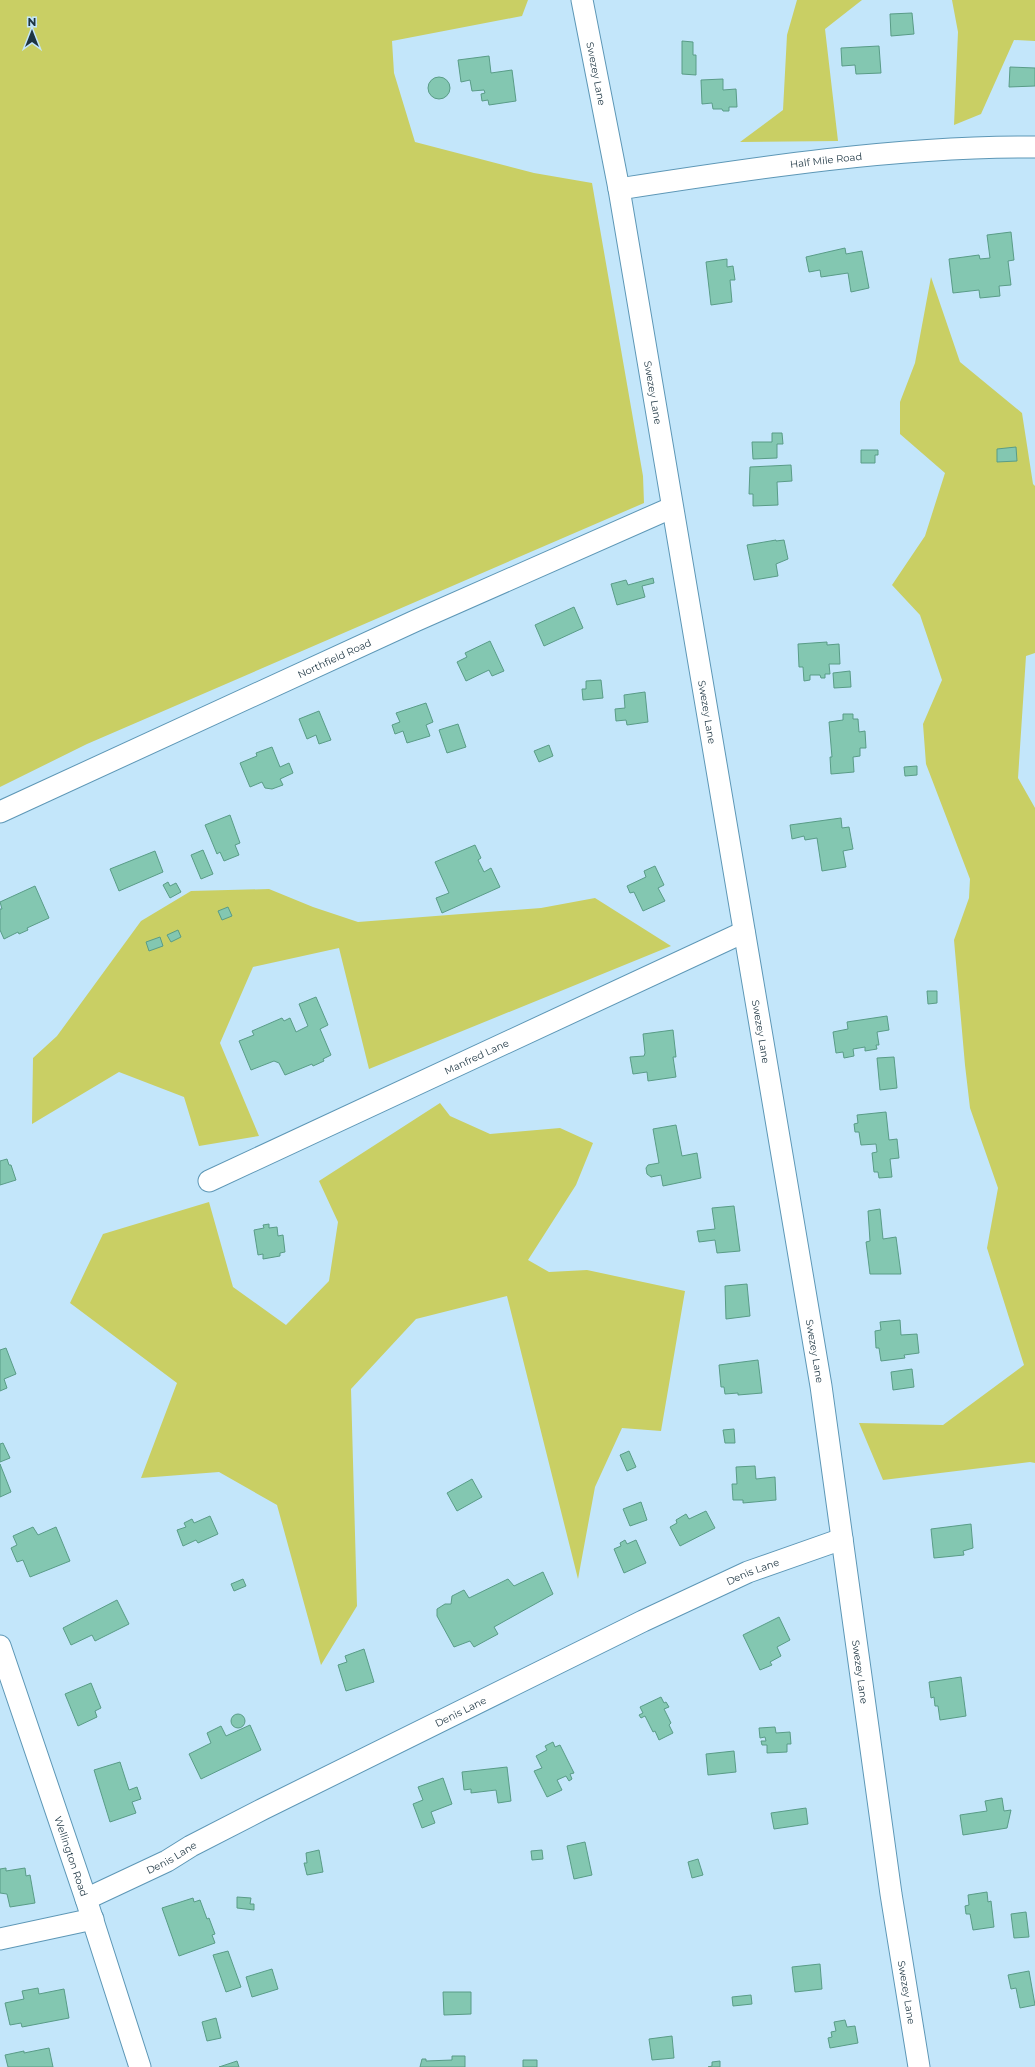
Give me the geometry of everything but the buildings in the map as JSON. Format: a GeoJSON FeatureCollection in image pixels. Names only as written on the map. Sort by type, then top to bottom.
{"type":"FeatureCollection","features":[{"type":"Feature","properties":{"kind":"street","name":"Swezey Lane"},"geometry":{"type":"LineString","coordinates":[[582,0],[619,189],[671,508],[820,1378],[891,1894],[919,2067]]}},
{"type":"Feature","properties":{"kind":"street","name":"Half Mile Road"},"geometry":{"type":"LineString","coordinates":[[619,189],[694,177],[913,152],[1035,147]]}},
{"type":"Feature","properties":{"kind":"street","name":"Northfield Road"},"geometry":{"type":"LineString","coordinates":[[0,812],[415,622],[671,508]]}},
{"type":"Feature","properties":{"kind":"street","name":"Manfred Lane"},"geometry":{"type":"LineString","coordinates":[[209,1181],[744,932]]}},
{"type":"Feature","properties":{"kind":"street","name":"Denis Lane"},"geometry":{"type":"LineString","coordinates":[[86,1899],[167,1861],[191,1846],[263,1809],[327,1779],[416,1732],[517,1685],[643,1621],[748,1572],[842,1539]]}},
{"type":"Feature","properties":{"kind":"street","name":"Wellington Road"},"geometry":{"type":"LineString","coordinates":[[0,1646],[93,1919],[140,2067]]}},
{"type":"Feature","properties":{"kind":"street"},"geometry":{"type":"LineString","coordinates":[[0,1939],[93,1919]]}},
{"type":"Feature","properties":{"kind":"green space"},"geometry":{"type":"Polygon","coordinates":[[[0,0],[528,0],[522,16],[392,41],[394,73],[415,142],[534,173],[592,183],[643,476],[644,503],[87,744],[0,787],[0,0]]]}},
{"type":"Feature","properties":{"kind":"green space"},"geometry":{"type":"Polygon","coordinates":[[[797,0],[862,0],[825,29],[838,141],[740,142],[783,110],[787,35],[797,0]]]}},
{"type":"Feature","properties":{"kind":"green space"},"geometry":{"type":"Polygon","coordinates":[[[952,0],[1035,0],[1035,41],[1014,40],[981,114],[954,125],[958,32],[952,0]]]}},
{"type":"Feature","properties":{"kind":"green space"},"geometry":{"type":"Polygon","coordinates":[[[931,277],[960,362],[1022,413],[1033,484],[1035,486],[1035,653],[1026,656],[1018,778],[1035,808],[1035,1463],[1030,1462],[883,1480],[859,1423],[943,1425],[1024,1365],[987,1248],[998,1188],[970,1108],[965,1065],[954,940],[969,898],[970,879],[926,764],[923,724],[942,680],[920,615],[892,585],[925,536],[945,473],[900,434],[900,402],[915,363],[931,277]]]}},
{"type":"Feature","properties":{"kind":"green space"},"geometry":{"type":"Polygon","coordinates":[[[269,889],[313,907],[358,922],[541,908],[595,898],[671,946],[369,1069],[339,948],[253,967],[220,1043],[259,1136],[199,1146],[184,1097],[119,1072],[32,1124],[33,1058],[57,1036],[141,921],[191,891],[269,889]]]}},
{"type":"Feature","properties":{"kind":"green space"},"geometry":{"type":"Polygon","coordinates":[[[440,1103],[450,1116],[490,1134],[560,1128],[593,1143],[576,1185],[528,1260],[549,1272],[587,1270],[685,1291],[661,1431],[622,1428],[595,1487],[578,1579],[507,1296],[416,1319],[351,1389],[357,1606],[321,1665],[277,1505],[219,1472],[141,1478],[177,1383],[70,1303],[103,1234],[209,1202],[233,1287],[286,1325],[329,1281],[338,1222],[319,1181],[440,1103]]]}}]}
